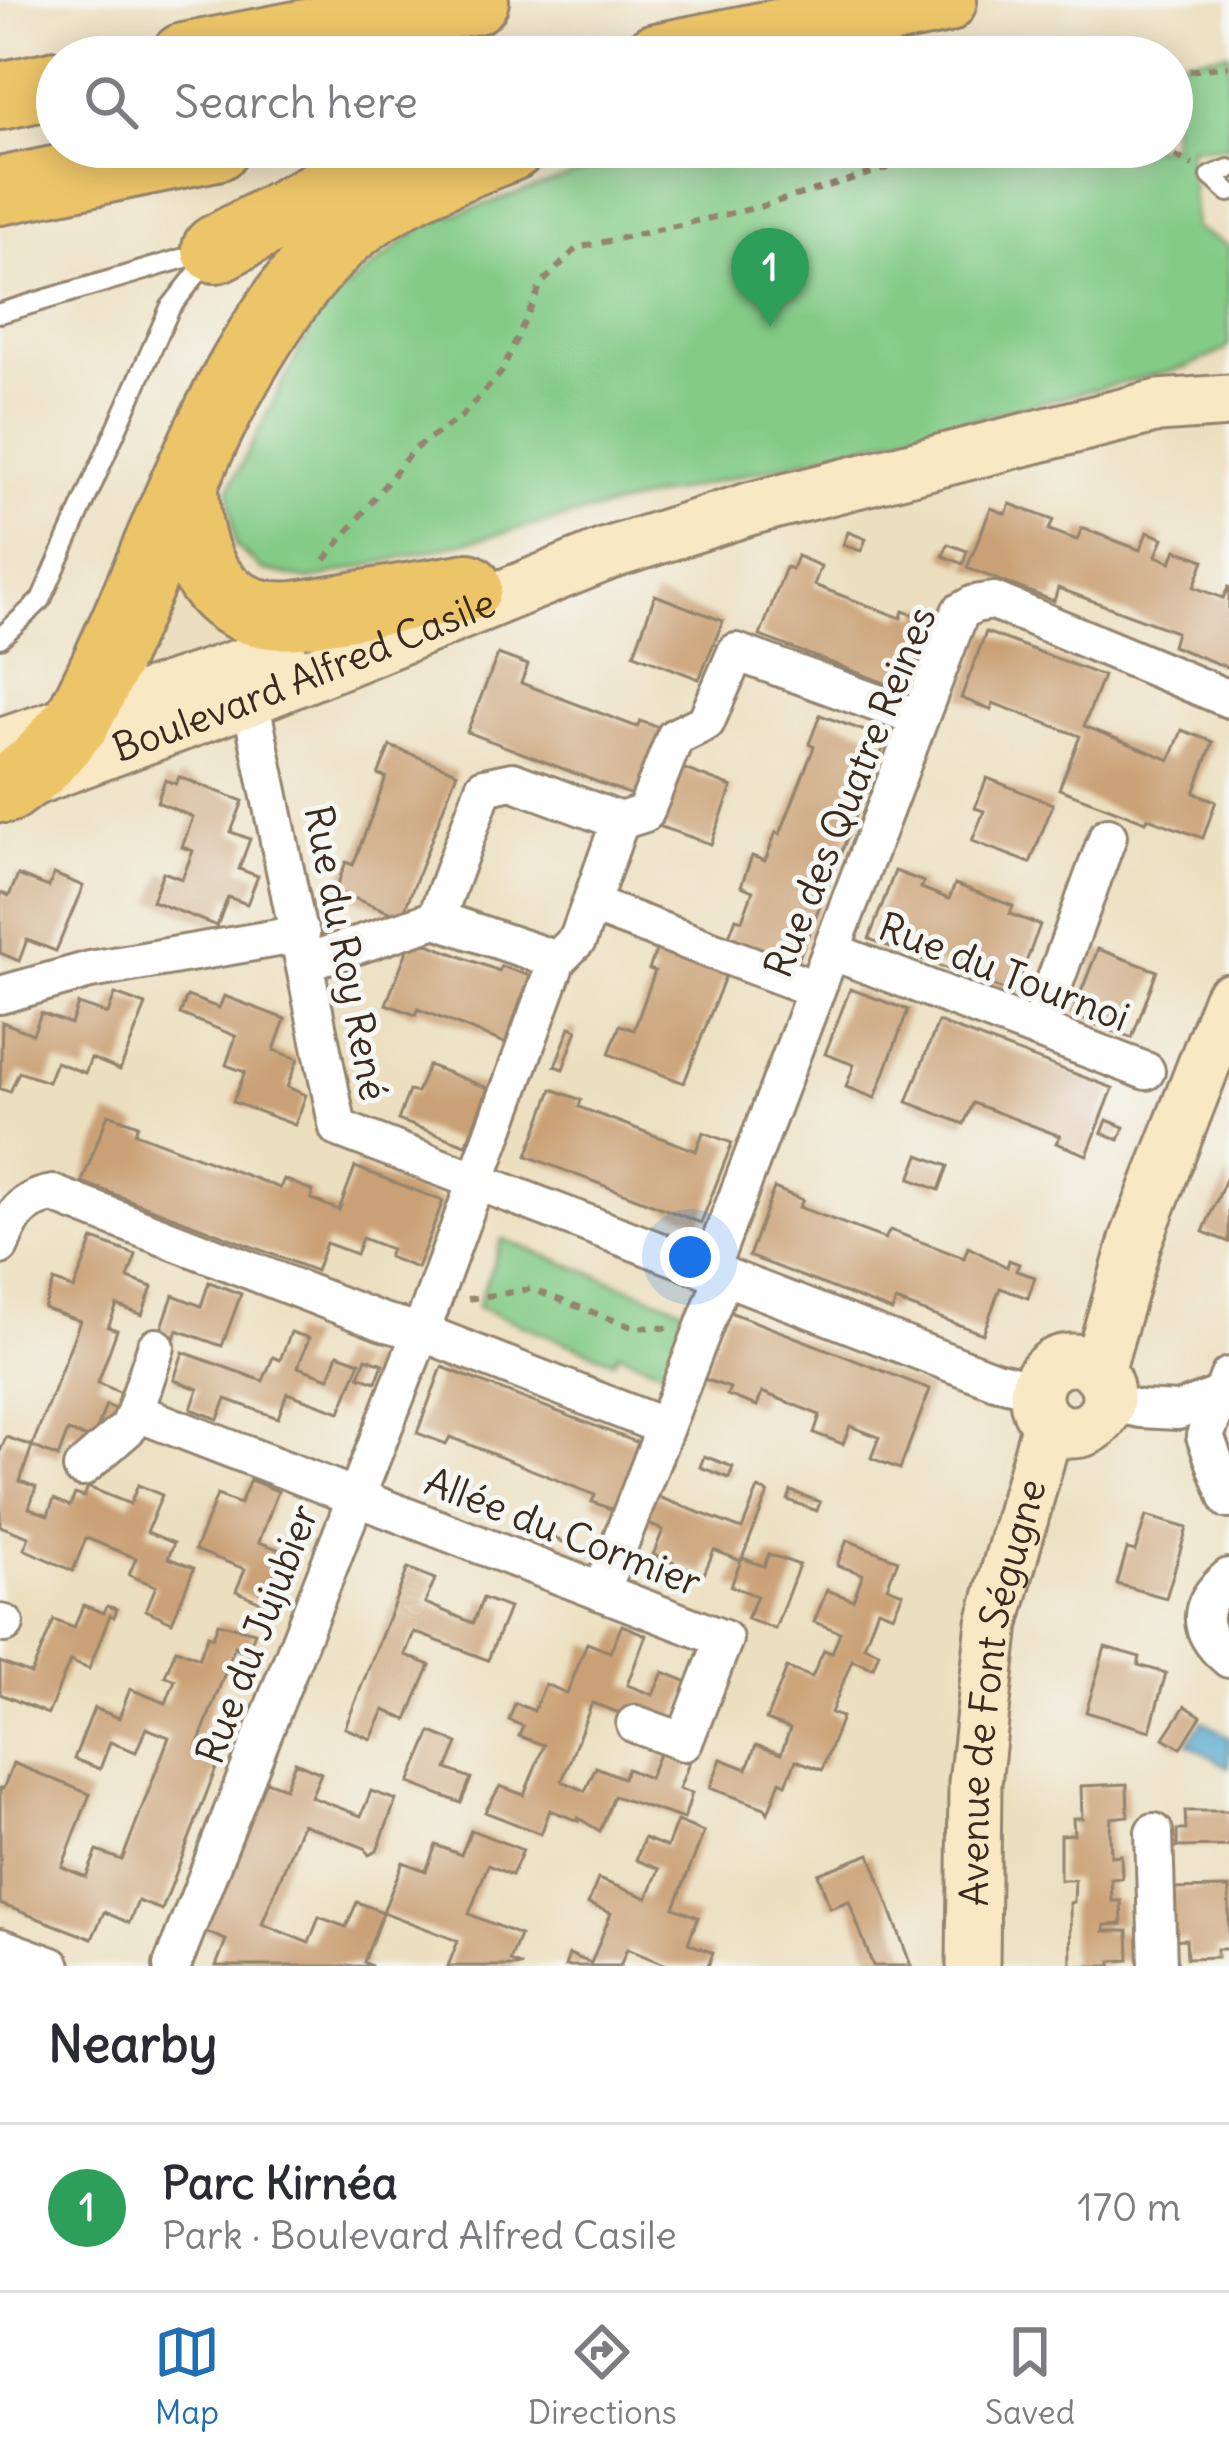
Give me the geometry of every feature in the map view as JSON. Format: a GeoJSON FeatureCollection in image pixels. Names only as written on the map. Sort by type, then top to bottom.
{"type":"FeatureCollection","features":[{"type":"Feature","properties":{"kind":"highway"},"geometry":{"type":"LineString","coordinates":[[292,36],[476,0]]}},
{"type":"Feature","properties":{"kind":"highway"},"geometry":{"type":"LineString","coordinates":[[761,36],[912,6]]}},
{"type":"Feature","properties":{"kind":"highway"},"geometry":{"type":"LineString","coordinates":[[813,36],[912,6]]}},
{"type":"Feature","properties":{"kind":"highway"},"geometry":{"type":"LineString","coordinates":[[0,96],[36,88]]}},
{"type":"Feature","properties":{"kind":"highway"},"geometry":{"type":"LineString","coordinates":[[0,191],[113,168]]}},
{"type":"Feature","properties":{"kind":"highway"},"geometry":{"type":"LineString","coordinates":[[216,249],[376,168]]}},
{"type":"Feature","properties":{"kind":"highway"},"geometry":{"type":"LineString","coordinates":[[2,775],[39,765],[77,721],[238,374],[262,335],[331,246],[391,200],[456,168]]}},
{"type":"Feature","properties":{"kind":"highway"},"geometry":{"type":"LineString","coordinates":[[185,487],[186,517],[203,574],[224,596],[243,607],[280,617],[468,587]]}},
{"type":"Feature","properties":{"kind":"street","name":"Boulevard Alfred Casile"},"geometry":{"type":"LineString","coordinates":[[1158,406],[1229,369]]}},
{"type":"Feature","properties":{"kind":"street","name":"Boulevard Alfred Casile"},"geometry":{"type":"LineString","coordinates":[[2,775],[250,699],[607,554],[749,509],[1158,406],[1229,401]]}},
{"type":"Feature","properties":{"kind":"street","name":"Boulevard Alfred Casile"},"geometry":{"type":"LineString","coordinates":[[77,721],[468,587],[538,566],[607,554]]}},
{"type":"Feature","properties":{"kind":"street","name":"Rue des Quatre Reines"},"geometry":{"type":"LineString","coordinates":[[601,1592],[703,1328],[717,1272],[815,989],[960,612],[994,601],[1229,699]]}},
{"type":"Feature","properties":{"kind":"street"},"geometry":{"type":"LineString","coordinates":[[436,919],[484,787],[512,782],[620,821],[645,813],[675,737],[706,722],[736,652],[918,718]]}},
{"type":"Feature","properties":{"kind":"street","name":"Rue du Roy René"},"geometry":{"type":"LineString","coordinates":[[250,699],[338,1128],[995,1380],[1140,1409],[1178,1411],[1226,1386]]}},
{"type":"Feature","properties":{"kind":"street","name":"Rue du Jujubier"},"geometry":{"type":"LineString","coordinates":[[172,1966],[421,1332],[557,960],[578,939],[620,821]]}},
{"type":"Feature","properties":{"kind":"street"},"geometry":{"type":"LineString","coordinates":[[1039,1028],[1108,836]]}},
{"type":"Feature","properties":{"kind":"street"},"geometry":{"type":"LineString","coordinates":[[592,905],[815,989]]}},
{"type":"Feature","properties":{"kind":"street"},"geometry":{"type":"LineString","coordinates":[[0,995],[90,970],[303,948],[436,919],[557,960]]}},
{"type":"Feature","properties":{"kind":"street","name":"Rue du Tournoi"},"geometry":{"type":"LineString","coordinates":[[831,951],[1146,1071]]}},
{"type":"Feature","properties":{"kind":"street","name":"Avenue de Font Ségugne"},"geometry":{"type":"LineString","coordinates":[[973,1966],[975,1783],[993,1623],[1072,1396],[1229,1000]]}},
{"type":"Feature","properties":{"kind":"street"},"geometry":{"type":"LineString","coordinates":[[2,1236],[14,1214],[32,1198],[53,1194],[664,1427]]}},
{"type":"Feature","properties":{"kind":"street"},"geometry":{"type":"LineString","coordinates":[[82,1468],[129,1427],[156,1347]]}},
{"type":"Feature","properties":{"kind":"street"},"geometry":{"type":"LineString","coordinates":[[1226,1386],[1205,1436],[1229,1500]]}},
{"type":"Feature","properties":{"kind":"street","name":"Avenue de Font Ségugne"},"geometry":{"type":"LineString","coordinates":[[1003,1966],[1001,1769],[1017,1636],[1072,1396]]}},
{"type":"Feature","properties":{"kind":"street","name":"Allée du Cormier"},"geometry":{"type":"LineString","coordinates":[[135,1412],[724,1639],[684,1742],[634,1724]]}},
{"type":"Feature","properties":{"kind":"street"},"geometry":{"type":"LineString","coordinates":[[1229,1577],[1210,1592],[1203,1617],[1209,1642],[1229,1659]]}},
{"type":"Feature","properties":{"kind":"street"},"geometry":{"type":"LineString","coordinates":[[1154,1832],[1158,1966]]}},
{"type":"Feature","properties":{"kind":"street"},"geometry":{"type":"LineString","coordinates":[[0,1947],[52,1966]]}},
{"type":"Feature","properties":{"kind":"lane"},"geometry":{"type":"LineString","coordinates":[[1220,172],[1229,192]]}},
{"type":"Feature","properties":{"kind":"lane"},"geometry":{"type":"LineString","coordinates":[[0,313],[216,249]]}},
{"type":"Feature","properties":{"kind":"lane"},"geometry":{"type":"LineString","coordinates":[[0,638],[41,600],[170,308],[216,249]]}},
{"type":"Feature","properties":{"kind":"path"},"geometry":{"type":"LineString","coordinates":[[1193,70],[1229,66]]}},
{"type":"Feature","properties":{"kind":"path"},"geometry":{"type":"LineString","coordinates":[[323,563],[413,450],[462,416],[501,373],[542,283],[577,248],[759,207],[888,168]]}},
{"type":"Feature","properties":{"kind":"path"},"geometry":{"type":"LineString","coordinates":[[434,1295],[479,1300],[531,1289],[632,1327],[703,1328]]}},
{"type":"Feature","properties":{"kind":"green space"},"geometry":{"type":"Polygon","coordinates":[[[1229,53],[1229,147],[1193,147],[1193,58],[1229,53]]]}},
{"type":"Feature","properties":{"kind":"green space"},"geometry":{"type":"Polygon","coordinates":[[[595,168],[1191,168],[1195,229],[1229,246],[1229,344],[1187,367],[309,580],[262,570],[235,545],[229,489],[320,310],[425,224],[595,168]]]}},
{"type":"Feature","properties":{"kind":"green space"},"geometry":{"type":"Polygon","coordinates":[[[502,1239],[700,1315],[677,1376],[618,1353],[614,1361],[477,1307],[502,1239]]]}},
{"type":"Feature","properties":{"kind":"water"},"geometry":{"type":"Polygon","coordinates":[[[1203,1721],[1229,1737],[1229,1767],[1188,1744],[1203,1721]]]}},
{"type":"Feature","properties":{"kind":"building"},"geometry":{"type":"Polygon","coordinates":[[[1010,504],[1053,520],[1049,530],[1077,540],[1082,528],[1140,550],[1147,532],[1163,538],[1156,556],[1171,562],[1176,550],[1204,560],[1194,587],[1223,598],[1229,586],[1229,668],[1172,646],[1176,632],[1058,588],[1054,601],[967,568],[991,508],[1006,514],[1010,504]]]}},
{"type":"Feature","properties":{"kind":"building"},"geometry":{"type":"Polygon","coordinates":[[[848,532],[866,539],[861,551],[843,545],[848,532]]]}},
{"type":"Feature","properties":{"kind":"building"},"geometry":{"type":"Polygon","coordinates":[[[948,544],[967,551],[963,564],[943,556],[948,544]]]}},
{"type":"Feature","properties":{"kind":"building"},"geometry":{"type":"Polygon","coordinates":[[[797,556],[821,566],[814,585],[901,618],[903,611],[920,617],[924,606],[937,610],[906,691],[760,636],[786,567],[792,569],[797,556]]]}},
{"type":"Feature","properties":{"kind":"building"},"geometry":{"type":"Polygon","coordinates":[[[655,595],[723,621],[699,679],[634,654],[655,595]]]}},
{"type":"Feature","properties":{"kind":"building"},"geometry":{"type":"Polygon","coordinates":[[[986,632],[1103,676],[1084,726],[1170,760],[1182,730],[1213,742],[1194,793],[1216,801],[1203,838],[1059,789],[1080,736],[993,703],[991,710],[961,698],[986,632]]]}},
{"type":"Feature","properties":{"kind":"building"},"geometry":{"type":"Polygon","coordinates":[[[498,654],[528,665],[521,683],[637,727],[640,721],[669,731],[642,799],[467,732],[498,654]]]}},
{"type":"Feature","properties":{"kind":"building"},"geometry":{"type":"Polygon","coordinates":[[[820,715],[887,739],[793,972],[725,947],[753,891],[741,886],[752,856],[765,861],[776,832],[780,834],[814,747],[809,744],[820,715]]]}},
{"type":"Feature","properties":{"kind":"building"},"geometry":{"type":"Polygon","coordinates":[[[390,746],[457,772],[402,917],[335,891],[346,862],[353,865],[375,807],[386,777],[378,775],[390,746]]]}},
{"type":"Feature","properties":{"kind":"building"},"geometry":{"type":"Polygon","coordinates":[[[674,765],[732,787],[711,844],[652,824],[674,765]]]}},
{"type":"Feature","properties":{"kind":"building"},"geometry":{"type":"Polygon","coordinates":[[[179,777],[243,801],[231,832],[250,839],[239,869],[258,876],[247,904],[228,897],[217,926],[152,901],[163,872],[182,879],[193,851],[182,847],[193,817],[157,802],[165,780],[176,784],[179,777]]]}},
{"type":"Feature","properties":{"kind":"building"},"geometry":{"type":"Polygon","coordinates":[[[987,778],[1053,804],[1030,863],[972,841],[984,811],[975,808],[987,778]]]}},
{"type":"Feature","properties":{"kind":"building"},"geometry":{"type":"Polygon","coordinates":[[[895,871],[949,899],[955,884],[1013,906],[1010,914],[1040,925],[1014,994],[869,939],[895,871]]]}},
{"type":"Feature","properties":{"kind":"building"},"geometry":{"type":"Polygon","coordinates":[[[54,874],[83,886],[56,951],[27,940],[19,961],[0,953],[0,892],[9,896],[18,875],[49,887],[54,874]]]}},
{"type":"Feature","properties":{"kind":"building"},"geometry":{"type":"Polygon","coordinates":[[[412,938],[499,971],[501,966],[530,976],[505,1043],[418,1009],[416,1015],[386,1004],[412,938]]]}},
{"type":"Feature","properties":{"kind":"building"},"geometry":{"type":"Polygon","coordinates":[[[660,940],[729,966],[684,1083],[609,1054],[620,1025],[634,1030],[655,971],[649,969],[660,940]]]}},
{"type":"Feature","properties":{"kind":"building"},"geometry":{"type":"Polygon","coordinates":[[[1098,949],[1157,971],[1132,1038],[1072,1015],[1098,949]]]}},
{"type":"Feature","properties":{"kind":"building"},"geometry":{"type":"Polygon","coordinates":[[[850,989],[908,1010],[875,1098],[846,1087],[854,1065],[825,1054],[850,989]]]}},
{"type":"Feature","properties":{"kind":"building"},"geometry":{"type":"Polygon","coordinates":[[[115,994],[146,1005],[120,1070],[91,1058],[85,1073],[56,1062],[48,1082],[19,1072],[10,1092],[0,1089],[2,1022],[33,1034],[41,1013],[71,1024],[78,1004],[108,1014],[115,994]]]}},
{"type":"Feature","properties":{"kind":"building"},"geometry":{"type":"Polygon","coordinates":[[[187,996],[219,1008],[224,996],[285,1019],[274,1050],[298,1059],[287,1087],[306,1095],[295,1125],[233,1102],[245,1072],[226,1065],[236,1036],[180,1014],[187,996]]]}},
{"type":"Feature","properties":{"kind":"building"},"geometry":{"type":"Polygon","coordinates":[[[938,1022],[1113,1088],[1087,1155],[1056,1143],[1060,1136],[973,1103],[964,1124],[907,1102],[938,1022]]]}},
{"type":"Feature","properties":{"kind":"building"},"geometry":{"type":"Polygon","coordinates":[[[570,1027],[577,1030],[563,1069],[555,1066],[570,1027]]]}},
{"type":"Feature","properties":{"kind":"building"},"geometry":{"type":"Polygon","coordinates":[[[428,1065],[488,1088],[466,1145],[398,1120],[409,1091],[417,1093],[428,1065]]]}},
{"type":"Feature","properties":{"kind":"building"},"geometry":{"type":"Polygon","coordinates":[[[552,1089],[581,1100],[579,1107],[696,1151],[703,1132],[732,1143],[701,1223],[527,1156],[552,1089]]]}},
{"type":"Feature","properties":{"kind":"building"},"geometry":{"type":"Polygon","coordinates":[[[108,1114],[138,1125],[135,1133],[280,1188],[284,1179],[313,1191],[311,1199],[339,1210],[355,1167],[443,1201],[417,1268],[388,1257],[391,1249],[362,1238],[356,1254],[326,1243],[316,1271],[82,1182],[108,1114]]]}},
{"type":"Feature","properties":{"kind":"building"},"geometry":{"type":"Polygon","coordinates":[[[1107,1120],[1124,1127],[1119,1140],[1102,1133],[1107,1120]]]}},
{"type":"Feature","properties":{"kind":"building"},"geometry":{"type":"Polygon","coordinates":[[[919,1155],[948,1166],[939,1190],[910,1179],[919,1155]]]}},
{"type":"Feature","properties":{"kind":"building"},"geometry":{"type":"Polygon","coordinates":[[[1229,1172],[1229,1242],[1203,1232],[1229,1172]]]}},
{"type":"Feature","properties":{"kind":"building"},"geometry":{"type":"Polygon","coordinates":[[[774,1188],[803,1200],[799,1207],[885,1239],[890,1230],[964,1258],[968,1247],[1007,1267],[1009,1260],[1019,1264],[1016,1271],[1035,1277],[1028,1298],[1000,1288],[983,1334],[896,1301],[892,1311],[749,1256],[774,1188]]]}},
{"type":"Feature","properties":{"kind":"building"},"geometry":{"type":"Polygon","coordinates":[[[93,1239],[136,1255],[128,1278],[152,1287],[142,1315],[117,1305],[108,1327],[117,1330],[98,1383],[124,1394],[118,1410],[106,1405],[93,1440],[68,1431],[58,1457],[32,1446],[80,1321],[44,1308],[54,1281],[74,1289],[93,1239]]]}},
{"type":"Feature","properties":{"kind":"building"},"geometry":{"type":"Polygon","coordinates":[[[209,1282],[241,1294],[222,1346],[177,1330],[172,1345],[158,1339],[173,1295],[201,1306],[209,1282]]]}},
{"type":"Feature","properties":{"kind":"building"},"geometry":{"type":"Polygon","coordinates":[[[727,1311],[930,1389],[900,1469],[871,1458],[879,1437],[850,1426],[843,1444],[814,1433],[820,1415],[762,1392],[757,1406],[727,1395],[730,1388],[701,1378],[727,1311]]]}},
{"type":"Feature","properties":{"kind":"building"},"geometry":{"type":"Polygon","coordinates":[[[291,1332],[309,1338],[298,1367],[329,1378],[338,1354],[360,1362],[340,1412],[287,1393],[278,1418],[226,1399],[218,1419],[191,1409],[198,1389],[174,1380],[183,1352],[263,1381],[273,1357],[280,1360],[291,1332]]]}},
{"type":"Feature","properties":{"kind":"building"},"geometry":{"type":"Polygon","coordinates":[[[366,1358],[383,1364],[376,1382],[359,1376],[366,1358]]]}},
{"type":"Feature","properties":{"kind":"building"},"geometry":{"type":"Polygon","coordinates":[[[442,1367],[647,1446],[622,1513],[592,1502],[595,1495],[450,1437],[446,1444],[417,1433],[442,1367]]]}},
{"type":"Feature","properties":{"kind":"building"},"geometry":{"type":"Polygon","coordinates":[[[6,1437],[32,1446],[20,1481],[36,1487],[29,1508],[48,1515],[54,1499],[70,1506],[75,1494],[84,1497],[88,1487],[130,1504],[138,1485],[162,1495],[147,1532],[174,1543],[168,1558],[194,1568],[172,1622],[146,1610],[156,1586],[129,1575],[136,1558],[86,1538],[73,1571],[24,1549],[29,1537],[0,1526],[0,1452],[6,1437]]]}},
{"type":"Feature","properties":{"kind":"building"},"geometry":{"type":"Polygon","coordinates":[[[704,1456],[733,1467],[729,1478],[700,1467],[704,1456]]]}},
{"type":"Feature","properties":{"kind":"building"},"geometry":{"type":"Polygon","coordinates":[[[250,1480],[278,1491],[259,1542],[283,1551],[263,1603],[236,1591],[245,1569],[195,1550],[217,1495],[240,1504],[250,1480]]]}},
{"type":"Feature","properties":{"kind":"building"},"geometry":{"type":"Polygon","coordinates":[[[758,1489],[768,1493],[741,1561],[714,1550],[704,1574],[653,1555],[663,1530],[638,1520],[648,1493],[742,1529],[758,1489]]]}},
{"type":"Feature","properties":{"kind":"building"},"geometry":{"type":"Polygon","coordinates":[[[791,1491],[820,1502],[817,1511],[788,1500],[791,1491]]]}},
{"type":"Feature","properties":{"kind":"building"},"geometry":{"type":"Polygon","coordinates":[[[1146,1516],[1187,1528],[1166,1598],[1117,1584],[1127,1549],[1135,1551],[1146,1516]]]}},
{"type":"Feature","properties":{"kind":"building"},"geometry":{"type":"Polygon","coordinates":[[[549,1525],[556,1528],[552,1536],[593,1559],[589,1569],[539,1550],[549,1525]]]}},
{"type":"Feature","properties":{"kind":"building"},"geometry":{"type":"Polygon","coordinates":[[[847,1540],[898,1560],[887,1587],[903,1593],[893,1615],[878,1609],[864,1646],[879,1652],[873,1668],[852,1660],[831,1713],[842,1717],[822,1770],[796,1760],[786,1784],[780,1781],[768,1813],[710,1788],[721,1759],[747,1769],[756,1745],[781,1754],[790,1729],[766,1720],[787,1668],[812,1677],[824,1650],[832,1653],[840,1632],[814,1622],[827,1590],[853,1600],[863,1574],[837,1565],[847,1540]]]}},
{"type":"Feature","properties":{"kind":"building"},"geometry":{"type":"Polygon","coordinates":[[[769,1554],[799,1565],[775,1629],[747,1619],[757,1596],[731,1586],[742,1558],[764,1566],[769,1554]]]}},
{"type":"Feature","properties":{"kind":"building"},"geometry":{"type":"Polygon","coordinates":[[[408,1568],[435,1579],[425,1603],[473,1623],[483,1598],[509,1608],[488,1660],[414,1632],[405,1655],[430,1665],[407,1720],[384,1710],[371,1739],[345,1728],[408,1568]]]}},
{"type":"Feature","properties":{"kind":"building"},"geometry":{"type":"Polygon","coordinates":[[[83,1605],[104,1613],[107,1606],[117,1609],[114,1617],[110,1615],[89,1669],[70,1661],[48,1714],[0,1694],[0,1662],[31,1674],[54,1620],[74,1628],[83,1605]]]}},
{"type":"Feature","properties":{"kind":"building"},"geometry":{"type":"Polygon","coordinates":[[[218,1623],[255,1632],[249,1648],[257,1651],[254,1660],[235,1646],[196,1749],[220,1758],[162,1910],[138,1901],[129,1923],[104,1912],[92,1939],[0,1904],[0,1788],[13,1763],[90,1794],[62,1867],[86,1877],[97,1851],[122,1860],[169,1737],[146,1728],[136,1752],[110,1742],[100,1769],[74,1759],[94,1708],[119,1718],[130,1689],[166,1703],[175,1680],[165,1676],[176,1649],[199,1658],[218,1623]]]}},
{"type":"Feature","properties":{"kind":"building"},"geometry":{"type":"Polygon","coordinates":[[[622,1625],[646,1635],[627,1685],[653,1695],[663,1672],[690,1683],[670,1731],[592,1703],[562,1781],[585,1791],[596,1767],[623,1778],[627,1769],[649,1778],[660,1752],[689,1763],[679,1789],[692,1793],[684,1819],[614,1796],[600,1831],[550,1810],[541,1834],[485,1812],[500,1786],[524,1795],[544,1745],[519,1736],[523,1726],[509,1720],[515,1703],[534,1711],[545,1684],[567,1693],[587,1643],[610,1652],[622,1625]]]}},
{"type":"Feature","properties":{"kind":"building"},"geometry":{"type":"Polygon","coordinates":[[[1105,1647],[1140,1657],[1138,1665],[1166,1673],[1150,1731],[1086,1712],[1105,1647]]]}},
{"type":"Feature","properties":{"kind":"building"},"geometry":{"type":"Polygon","coordinates":[[[1185,1706],[1201,1716],[1181,1748],[1164,1738],[1185,1706]]]}},
{"type":"Feature","properties":{"kind":"building"},"geometry":{"type":"Polygon","coordinates":[[[431,1732],[458,1743],[447,1769],[471,1778],[461,1803],[409,1783],[431,1732]]]}},
{"type":"Feature","properties":{"kind":"building"},"geometry":{"type":"Polygon","coordinates":[[[295,1762],[321,1773],[311,1797],[361,1816],[371,1791],[396,1800],[377,1851],[369,1855],[365,1848],[302,1824],[262,1924],[309,1943],[319,1917],[346,1927],[357,1902],[383,1912],[364,1962],[372,1966],[216,1966],[226,1940],[201,1930],[261,1779],[285,1788],[295,1762]]]}},
{"type":"Feature","properties":{"kind":"building"},"geometry":{"type":"Polygon","coordinates":[[[1127,1784],[1128,1816],[1111,1818],[1110,1832],[1111,1856],[1121,1855],[1122,1878],[1111,1879],[1112,1901],[1121,1901],[1122,1924],[1105,1925],[1104,1931],[1128,1931],[1129,1960],[1111,1961],[1111,1966],[1071,1966],[1070,1903],[1074,1902],[1075,1880],[1060,1880],[1060,1835],[1074,1834],[1073,1818],[1082,1818],[1081,1786],[1127,1784]]]}},
{"type":"Feature","properties":{"kind":"building"},"geometry":{"type":"Polygon","coordinates":[[[1185,1811],[1229,1811],[1229,1846],[1177,1847],[1177,1830],[1186,1830],[1185,1811]]]}},
{"type":"Feature","properties":{"kind":"building"},"geometry":{"type":"Polygon","coordinates":[[[677,1821],[704,1832],[674,1908],[698,1917],[688,1943],[713,1953],[708,1966],[669,1966],[627,1949],[620,1966],[565,1966],[569,1954],[591,1963],[611,1913],[588,1904],[598,1879],[647,1898],[659,1869],[636,1860],[644,1838],[667,1847],[677,1821]]]}},
{"type":"Feature","properties":{"kind":"building"},"geometry":{"type":"Polygon","coordinates":[[[471,1830],[523,1850],[512,1875],[488,1865],[469,1914],[520,1935],[510,1961],[522,1966],[448,1966],[458,1941],[383,1912],[403,1862],[426,1871],[436,1845],[461,1855],[471,1830]]]}},
{"type":"Feature","properties":{"kind":"building"},"geometry":{"type":"Polygon","coordinates":[[[870,1854],[911,1966],[873,1966],[849,1901],[830,1908],[818,1874],[870,1854]]]}},
{"type":"Feature","properties":{"kind":"building"},"geometry":{"type":"Polygon","coordinates":[[[1229,1888],[1229,1949],[1217,1949],[1217,1957],[1187,1958],[1186,1939],[1167,1940],[1165,1889],[1229,1888]]]}},
{"type":"Feature","properties":{"kind":"place","name":"Parc Kirnéa"},"geometry":{"type":"Point","coordinates":[770,327]}}]}
